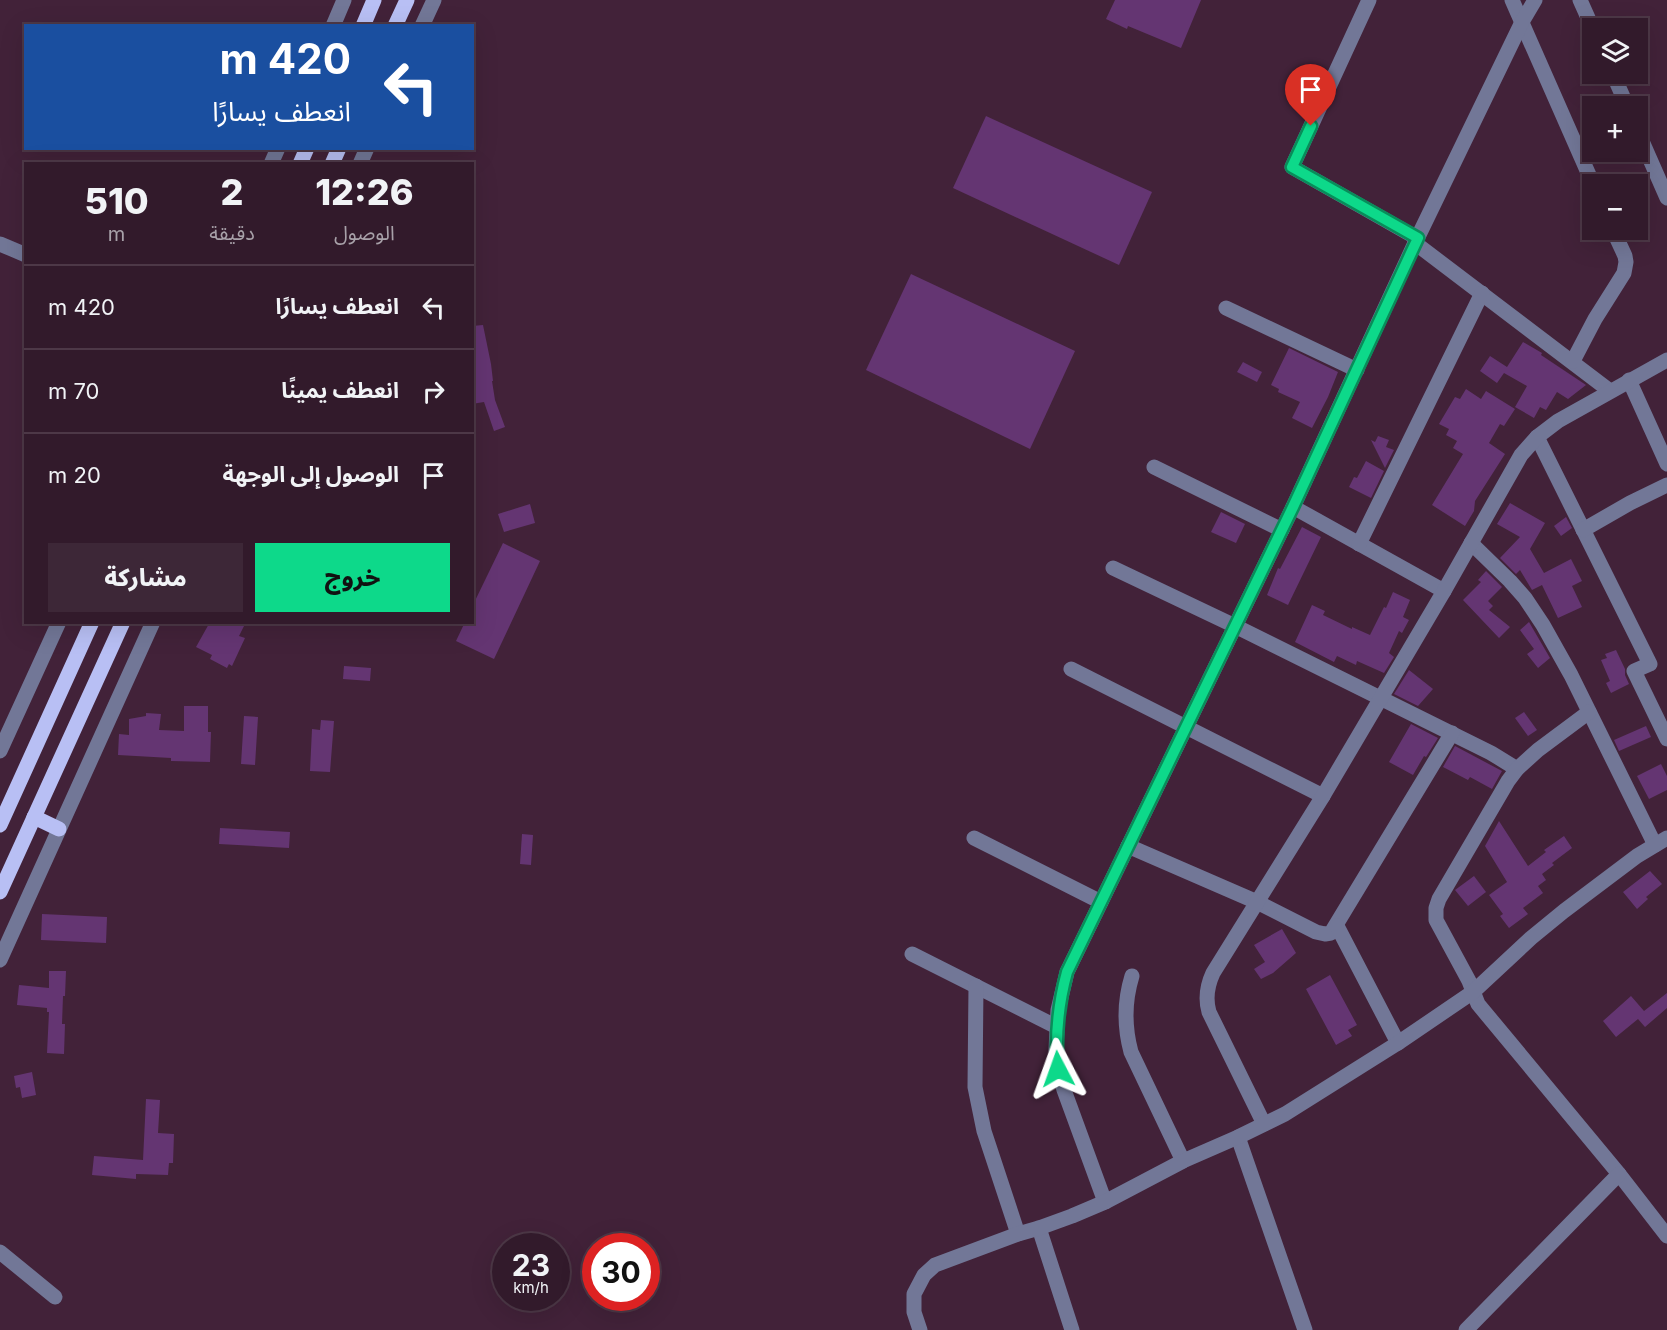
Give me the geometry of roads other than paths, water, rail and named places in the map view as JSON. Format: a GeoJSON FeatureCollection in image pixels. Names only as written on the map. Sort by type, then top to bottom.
{"type":"FeatureCollection","features":[{"type":"Feature","properties":{"kind":"main road"},"geometry":{"type":"LineString","coordinates":[[364,24],[374,0]]}},
{"type":"Feature","properties":{"kind":"main road"},"geometry":{"type":"LineString","coordinates":[[396,24],[407,0]]}},
{"type":"Feature","properties":{"kind":"main road"},"geometry":{"type":"LineString","coordinates":[[0,825],[91,624]]}},
{"type":"Feature","properties":{"kind":"main road"},"geometry":{"type":"LineString","coordinates":[[0,892],[122,624]]}},
{"type":"Feature","properties":{"kind":"main road"},"geometry":{"type":"LineString","coordinates":[[34,817],[59,830]]}},
{"type":"Feature","properties":{"kind":"street"},"geometry":{"type":"LineString","coordinates":[[334,24],[344,0]]}},
{"type":"Feature","properties":{"kind":"street"},"geometry":{"type":"LineString","coordinates":[[423,24],[434,0]]}},
{"type":"Feature","properties":{"kind":"street"},"geometry":{"type":"LineString","coordinates":[[1369,0],[1292,167],[1416,241],[1610,391]]}},
{"type":"Feature","properties":{"kind":"street"},"geometry":{"type":"LineString","coordinates":[[1512,0],[1589,174]]}},
{"type":"Feature","properties":{"kind":"street"},"geometry":{"type":"LineString","coordinates":[[1105,1202],[1058,1069],[1057,1027],[1067,972],[1187,728],[1293,507],[1416,241],[1534,0]]}},
{"type":"Feature","properties":{"kind":"street"},"geometry":{"type":"LineString","coordinates":[[1580,0],[1588,18]]}},
{"type":"Feature","properties":{"kind":"street"},"geometry":{"type":"LineString","coordinates":[[1648,155],[1667,198]]}},
{"type":"Feature","properties":{"kind":"street"},"geometry":{"type":"LineString","coordinates":[[1573,361],[1595,319],[1624,273],[1625,256],[1618,240]]}},
{"type":"Feature","properties":{"kind":"street"},"geometry":{"type":"LineString","coordinates":[[0,244],[24,254]]}},
{"type":"Feature","properties":{"kind":"street"},"geometry":{"type":"LineString","coordinates":[[1359,544],[1482,293]]}},
{"type":"Feature","properties":{"kind":"street"},"geometry":{"type":"LineString","coordinates":[[1226,308],[1357,370]]}},
{"type":"Feature","properties":{"kind":"street"},"geometry":{"type":"LineString","coordinates":[[1264,1125],[1212,1019],[1206,996],[1209,980],[1323,796],[1521,455],[1537,437],[1558,421],[1667,360]]}},
{"type":"Feature","properties":{"kind":"street"},"geometry":{"type":"LineString","coordinates":[[1629,381],[1667,464]]}},
{"type":"Feature","properties":{"kind":"street"},"geometry":{"type":"LineString","coordinates":[[1537,437],[1650,664],[1634,671],[1667,739]]}},
{"type":"Feature","properties":{"kind":"street"},"geometry":{"type":"LineString","coordinates":[[1154,467],[1282,530]]}},
{"type":"Feature","properties":{"kind":"street"},"geometry":{"type":"LineString","coordinates":[[1583,530],[1667,485]]}},
{"type":"Feature","properties":{"kind":"street"},"geometry":{"type":"LineString","coordinates":[[1293,507],[1444,591]]}},
{"type":"Feature","properties":{"kind":"street"},"geometry":{"type":"LineString","coordinates":[[920,1330],[914,1312],[914,1294],[920,1281],[935,1265],[1105,1202],[1183,1161],[1264,1125],[1305,1102],[1473,992],[1523,945],[1564,911],[1661,841],[1534,611],[1510,581],[1471,543]]}},
{"type":"Feature","properties":{"kind":"street"},"geometry":{"type":"LineString","coordinates":[[1113,568],[1452,733],[1516,769]]}},
{"type":"Feature","properties":{"kind":"street"},"geometry":{"type":"LineString","coordinates":[[0,751],[57,624]]}},
{"type":"Feature","properties":{"kind":"street"},"geometry":{"type":"LineString","coordinates":[[0,960],[152,624]]}},
{"type":"Feature","properties":{"kind":"street"},"geometry":{"type":"LineString","coordinates":[[1071,669],[1323,796]]}},
{"type":"Feature","properties":{"kind":"street"},"geometry":{"type":"LineString","coordinates":[[1589,712],[1516,769],[1439,899],[1436,920],[1469,981],[1478,1004],[1619,1174],[1667,1236]]}},
{"type":"Feature","properties":{"kind":"street"},"geometry":{"type":"LineString","coordinates":[[1128,846],[1257,902],[1316,932],[1331,933],[1452,733]]}},
{"type":"Feature","properties":{"kind":"street"},"geometry":{"type":"LineString","coordinates":[[974,838],[1101,902]]}},
{"type":"Feature","properties":{"kind":"street"},"geometry":{"type":"LineString","coordinates":[[1337,926],[1398,1043]]}},
{"type":"Feature","properties":{"kind":"street"},"geometry":{"type":"LineString","coordinates":[[912,954],[1057,1027]]}},
{"type":"Feature","properties":{"kind":"street"},"geometry":{"type":"LineString","coordinates":[[1132,976],[1125,1007],[1127,1038],[1131,1052],[1183,1161]]}},
{"type":"Feature","properties":{"kind":"street"},"geometry":{"type":"LineString","coordinates":[[976,986],[977,1098],[984,1131],[1018,1234]]}},
{"type":"Feature","properties":{"kind":"street"},"geometry":{"type":"LineString","coordinates":[[1238,1137],[1305,1330]]}},
{"type":"Feature","properties":{"kind":"street"},"geometry":{"type":"LineString","coordinates":[[1466,1330],[1619,1174]]}},
{"type":"Feature","properties":{"kind":"street"},"geometry":{"type":"LineString","coordinates":[[1039,1228],[1072,1330]]}},
{"type":"Feature","properties":{"kind":"street"},"geometry":{"type":"LineString","coordinates":[[0,1252],[55,1297]]}}]}
